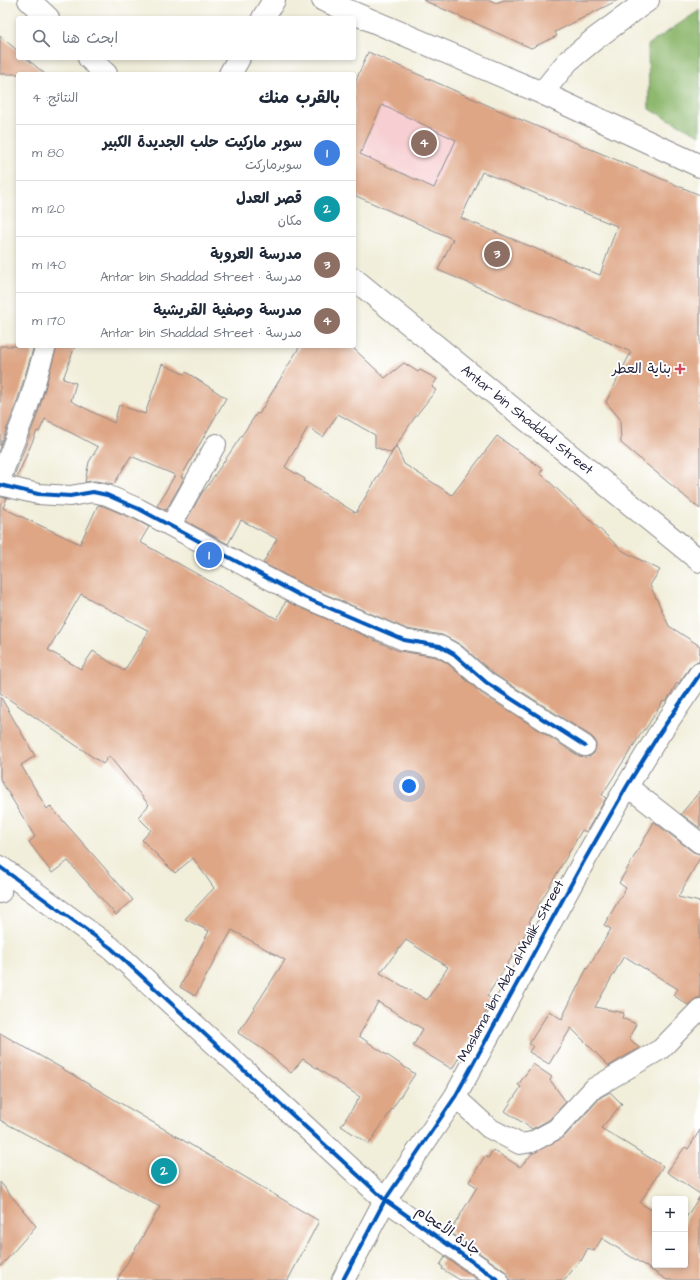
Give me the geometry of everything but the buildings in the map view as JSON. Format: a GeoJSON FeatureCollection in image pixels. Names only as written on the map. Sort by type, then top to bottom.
{"type":"FeatureCollection","features":[{"type":"Feature","properties":{"kind":"street"},"geometry":{"type":"LineString","coordinates":[[29,0],[46,16]]}},
{"type":"Feature","properties":{"kind":"street"},"geometry":{"type":"LineString","coordinates":[[264,16],[274,0]]}},
{"type":"Feature","properties":{"kind":"street"},"geometry":{"type":"LineString","coordinates":[[323,0],[542,93],[700,166]]}},
{"type":"Feature","properties":{"kind":"street"},"geometry":{"type":"LineString","coordinates":[[542,93],[568,61],[645,1]]}},
{"type":"Feature","properties":{"kind":"street"},"geometry":{"type":"LineString","coordinates":[[91,60],[104,72]]}},
{"type":"Feature","properties":{"kind":"street"},"geometry":{"type":"LineString","coordinates":[[231,72],[238,60]]}},
{"type":"Feature","properties":{"kind":"street","name":"Antar bin Shaddad Street"},"geometry":{"type":"LineString","coordinates":[[356,281],[700,561]]}},
{"type":"Feature","properties":{"kind":"street"},"geometry":{"type":"LineString","coordinates":[[45,348],[28,407],[5,463],[0,483],[38,494],[70,496],[94,492],[107,495],[140,509],[299,595],[404,640],[440,646],[454,654],[487,683],[585,746]]}},
{"type":"Feature","properties":{"kind":"street"},"geometry":{"type":"LineString","coordinates":[[171,526],[216,444]]}},
{"type":"Feature","properties":{"kind":"street","name":"Maslama ibn Abd al-Malik Street"},"geometry":{"type":"LineString","coordinates":[[343,1280],[385,1200],[455,1097],[580,868],[627,786],[659,734],[700,674]]}},
{"type":"Feature","properties":{"kind":"street"},"geometry":{"type":"LineString","coordinates":[[627,786],[700,843]]}},
{"type":"Feature","properties":{"kind":"street"},"geometry":{"type":"LineString","coordinates":[[0,867],[111,948],[385,1200]]}},
{"type":"Feature","properties":{"kind":"street"},"geometry":{"type":"LineString","coordinates":[[0,874],[0,892]]}},
{"type":"Feature","properties":{"kind":"street"},"geometry":{"type":"LineString","coordinates":[[455,1097],[489,1128],[520,1144],[532,1142],[556,1129],[594,1088],[661,1049],[700,1009]]}},
{"type":"Feature","properties":{"kind":"street","name":"جادة الأعجام"},"geometry":{"type":"LineString","coordinates":[[385,1200],[498,1280]]}},
{"type":"Feature","properties":{"kind":"shaded area"},"geometry":{"type":"Polygon","coordinates":[[[368,52],[505,113],[482,172],[453,239],[356,196],[356,80],[368,52]]]}},
{"type":"Feature","properties":{"kind":"green space"},"geometry":{"type":"Polygon","coordinates":[[[700,10],[700,135],[649,109],[648,45],[700,10]]]}},
{"type":"Feature","properties":{"kind":"cycle path"},"geometry":{"type":"LineString","coordinates":[[0,485],[38,494],[70,496],[93,492],[107,495],[139,509],[299,595],[404,640],[440,646],[454,654],[487,683],[585,746]]}},
{"type":"Feature","properties":{"kind":"cycle path"},"geometry":{"type":"LineString","coordinates":[[343,1280],[385,1200],[455,1097],[580,868],[627,786],[659,734],[700,674]]}},
{"type":"Feature","properties":{"kind":"cycle path"},"geometry":{"type":"LineString","coordinates":[[0,867],[111,948],[385,1200],[498,1280]]}},
{"type":"Feature","properties":{"kind":"place","name":"مدرسة وصفية القريشية"},"geometry":{"type":"Point","coordinates":[424,143]}},
{"type":"Feature","properties":{"kind":"place","name":"مدرسة العروبة"},"geometry":{"type":"Point","coordinates":[497,254]}},
{"type":"Feature","properties":{"kind":"place","name":"بناية العطر"},"geometry":{"type":"Point","coordinates":[680,369]}},
{"type":"Feature","properties":{"kind":"place","name":"سوبر ماركيت حلب الجديدة الكبير"},"geometry":{"type":"Point","coordinates":[209,555]}},
{"type":"Feature","properties":{"kind":"place","name":"قصر العدل"},"geometry":{"type":"Point","coordinates":[164,1171]}}]}
